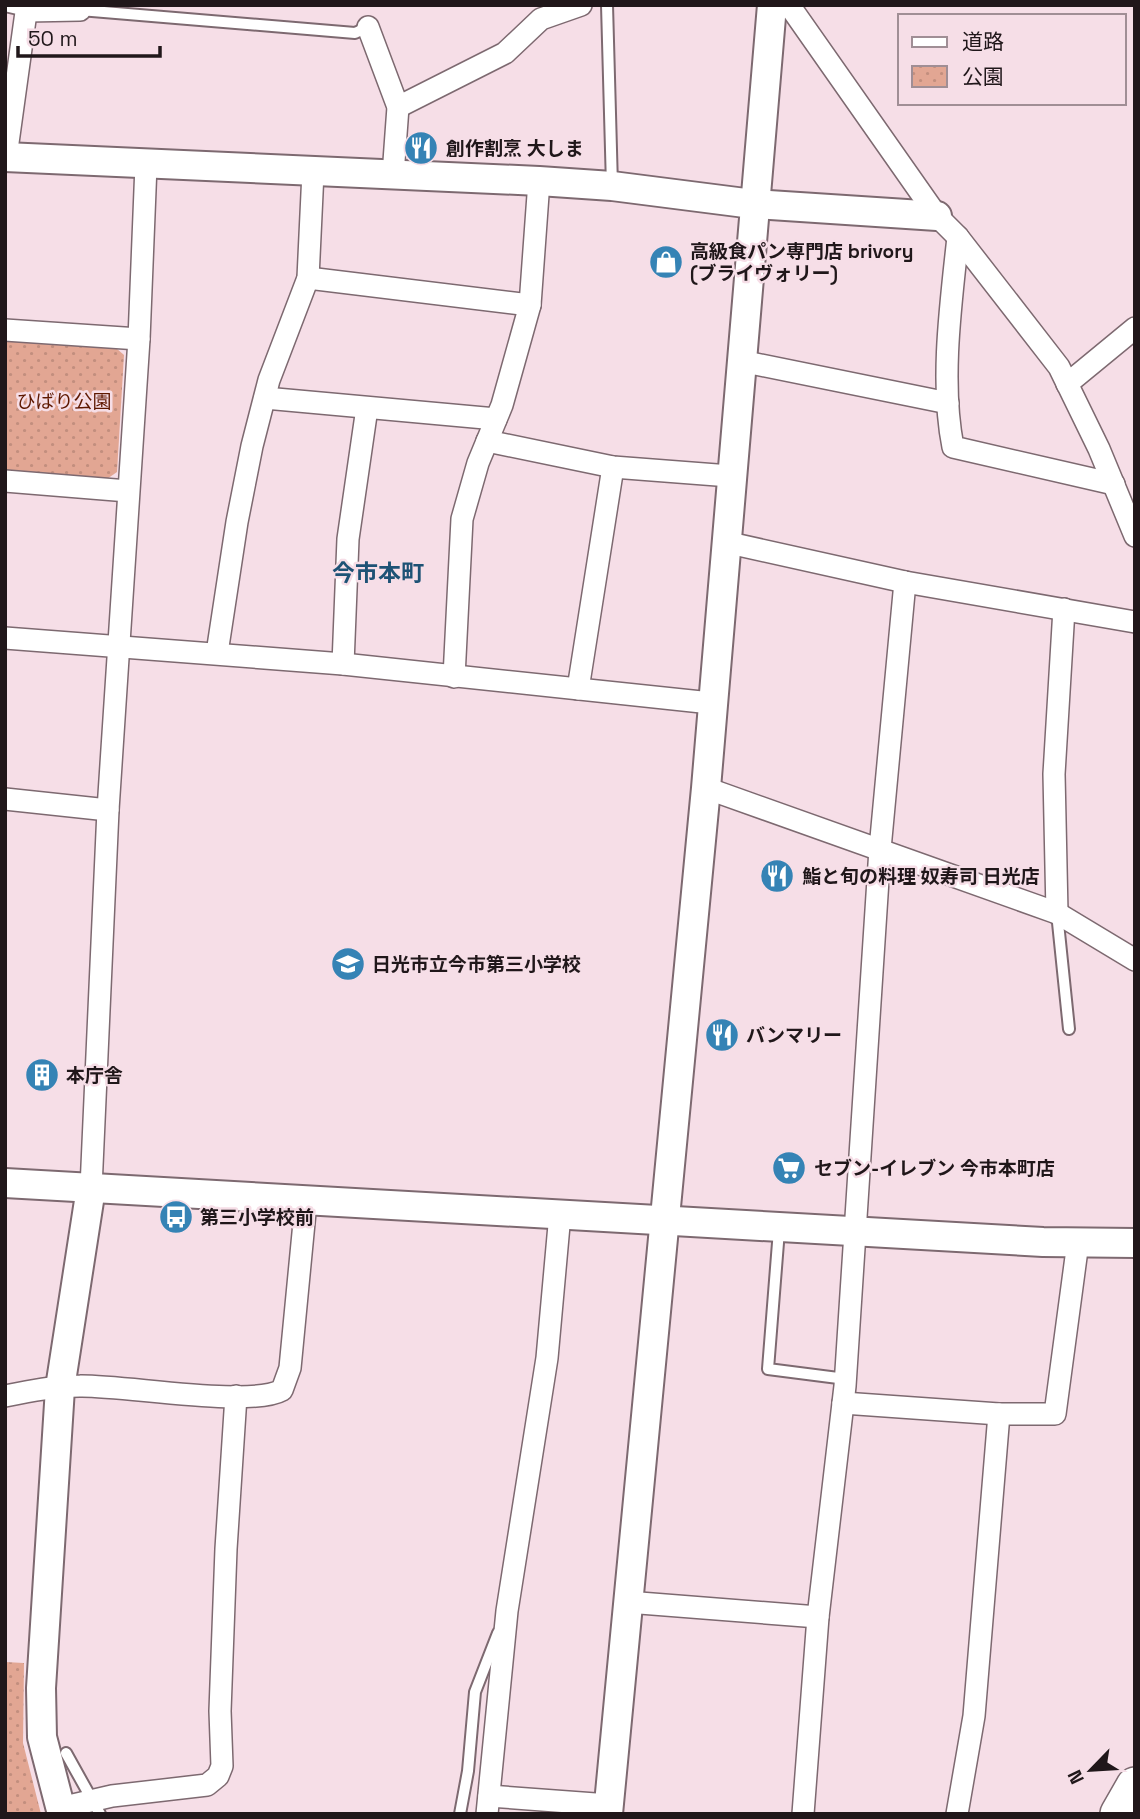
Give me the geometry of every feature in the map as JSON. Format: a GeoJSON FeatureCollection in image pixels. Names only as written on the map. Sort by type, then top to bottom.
{"type":"FeatureCollection","features":[{"type":"Feature","properties":{"kind":"highway"},"geometry":{"type":"LineString","coordinates":[[1119,1814],[1135,1786]]}},
{"type":"Feature","properties":{"kind":"street"},"geometry":{"type":"LineString","coordinates":[[398,107],[505,53],[541,19],[581,5]]}},
{"type":"Feature","properties":{"kind":"street"},"geometry":{"type":"LineString","coordinates":[[560,1214],[547,1358],[507,1611],[488,1805],[609,1809],[706,788],[730,476],[772,5]]}},
{"type":"Feature","properties":{"kind":"street"},"geometry":{"type":"LineString","coordinates":[[789,5],[937,216],[958,237],[1059,367],[1114,484],[1135,536]]}},
{"type":"Feature","properties":{"kind":"street"},"geometry":{"type":"LineString","coordinates":[[80,8],[27,8],[6,157],[539,181],[612,186],[753,204],[937,216]]}},
{"type":"Feature","properties":{"kind":"street"},"geometry":{"type":"LineString","coordinates":[[368,27],[398,107],[393,175]]}},
{"type":"Feature","properties":{"kind":"street"},"geometry":{"type":"LineString","coordinates":[[146,165],[139,339],[108,810],[91,1188],[60,1388],[41,1718],[47,1765],[61,1811],[97,1807],[207,1785],[218,1776],[222,1766],[220,1711],[226,1549],[236,1396]]}},
{"type":"Feature","properties":{"kind":"street"},"geometry":{"type":"LineString","coordinates":[[217,653],[237,522],[265,398],[308,278],[313,172]]}},
{"type":"Feature","properties":{"kind":"street"},"geometry":{"type":"LineString","coordinates":[[454,677],[461,519],[496,419],[530,305],[539,181]]}},
{"type":"Feature","properties":{"kind":"street"},"geometry":{"type":"LineString","coordinates":[[958,237],[951,305],[948,403],[953,447],[1114,484]]}},
{"type":"Feature","properties":{"kind":"street"},"geometry":{"type":"LineString","coordinates":[[308,278],[530,305]]}},
{"type":"Feature","properties":{"kind":"street"},"geometry":{"type":"LineString","coordinates":[[1067,384],[1135,328]]}},
{"type":"Feature","properties":{"kind":"street"},"geometry":{"type":"LineString","coordinates":[[5,330],[139,339]]}},
{"type":"Feature","properties":{"kind":"street"},"geometry":{"type":"LineString","coordinates":[[741,361],[948,403]]}},
{"type":"Feature","properties":{"kind":"street"},"geometry":{"type":"LineString","coordinates":[[265,398],[496,419]]}},
{"type":"Feature","properties":{"kind":"street"},"geometry":{"type":"LineString","coordinates":[[344,664],[348,539],[367,408]]}},
{"type":"Feature","properties":{"kind":"street"},"geometry":{"type":"LineString","coordinates":[[487,441],[614,467],[730,476]]}},
{"type":"Feature","properties":{"kind":"street"},"geometry":{"type":"LineString","coordinates":[[578,689],[614,467]]}},
{"type":"Feature","properties":{"kind":"street"},"geometry":{"type":"LineString","coordinates":[[5,481],[128,491]]}},
{"type":"Feature","properties":{"kind":"street"},"geometry":{"type":"LineString","coordinates":[[725,542],[905,582],[1135,622]]}},
{"type":"Feature","properties":{"kind":"street"},"geometry":{"type":"LineString","coordinates":[[803,1814],[818,1617],[846,1379],[880,849],[905,582]]}},
{"type":"Feature","properties":{"kind":"street"},"geometry":{"type":"LineString","coordinates":[[1057,913],[1054,774],[1064,610]]}},
{"type":"Feature","properties":{"kind":"street"},"geometry":{"type":"LineString","coordinates":[[5,638],[344,664],[711,703]]}},
{"type":"Feature","properties":{"kind":"street"},"geometry":{"type":"LineString","coordinates":[[706,788],[1057,913],[1135,960]]}},
{"type":"Feature","properties":{"kind":"street"},"geometry":{"type":"LineString","coordinates":[[5,799],[108,810]]}},
{"type":"Feature","properties":{"kind":"street"},"geometry":{"type":"LineString","coordinates":[[5,1183],[857,1232],[1135,1243]]}},
{"type":"Feature","properties":{"kind":"street"},"geometry":{"type":"LineString","coordinates":[[5,1396],[79,1385],[236,1396],[273,1395],[282,1390],[290,1368],[306,1202]]}},
{"type":"Feature","properties":{"kind":"street"},"geometry":{"type":"LineString","coordinates":[[843,1403],[999,1414],[1055,1414],[1078,1242]]}},
{"type":"Feature","properties":{"kind":"street"},"geometry":{"type":"LineString","coordinates":[[957,1814],[974,1716],[999,1414]]}},
{"type":"Feature","properties":{"kind":"street"},"geometry":{"type":"LineString","coordinates":[[628,1602],[818,1617]]}},
{"type":"Feature","properties":{"kind":"lane"},"geometry":{"type":"LineString","coordinates":[[607,5],[612,186]]}},
{"type":"Feature","properties":{"kind":"lane"},"geometry":{"type":"LineString","coordinates":[[5,6],[27,8]]}},
{"type":"Feature","properties":{"kind":"lane"},"geometry":{"type":"LineString","coordinates":[[80,8],[355,33],[368,27]]}},
{"type":"Feature","properties":{"kind":"lane"},"geometry":{"type":"LineString","coordinates":[[1057,913],[1069,1029]]}},
{"type":"Feature","properties":{"kind":"lane"},"geometry":{"type":"LineString","coordinates":[[779,1227],[768,1369],[846,1379]]}},
{"type":"Feature","properties":{"kind":"lane"},"geometry":{"type":"LineString","coordinates":[[460,1814],[468,1771],[475,1692],[507,1611]]}},
{"type":"Feature","properties":{"kind":"lane"},"geometry":{"type":"LineString","coordinates":[[66,1753],[97,1807]]}},
{"type":"Feature","properties":{"kind":"green space","name":"ひばり公園"},"geometry":{"type":"Polygon","coordinates":[[[5,337],[116,348],[124,355],[117,472],[104,481],[5,473],[5,337]]]}},
{"type":"Feature","properties":{"kind":"green space"},"geometry":{"type":"Polygon","coordinates":[[[5,1662],[24,1663],[23,1743],[41,1814],[5,1814],[5,1662]]]}},
{"type":"Feature","properties":{"kind":"place","name":"創作割烹 大しま"},"geometry":{"type":"Point","coordinates":[421,148]}},
{"type":"Feature","properties":{"kind":"place","name":"高級食パン専門店 brivory (ブライヴォリー)"},"geometry":{"type":"Point","coordinates":[666,262]}},
{"type":"Feature","properties":{"kind":"place","name":"鮨と旬の料理 奴寿司 日光店"},"geometry":{"type":"Point","coordinates":[777,876]}},
{"type":"Feature","properties":{"kind":"place","name":"日光市立今市第三小学校"},"geometry":{"type":"Point","coordinates":[348,964]}},
{"type":"Feature","properties":{"kind":"place","name":"バンマリー"},"geometry":{"type":"Point","coordinates":[722,1035]}},
{"type":"Feature","properties":{"kind":"place","name":"本庁舎"},"geometry":{"type":"Point","coordinates":[42,1075]}},
{"type":"Feature","properties":{"kind":"place","name":"セブン-イレブン 今市本町店"},"geometry":{"type":"Point","coordinates":[789,1168]}},
{"type":"Feature","properties":{"kind":"place","name":"第三小学校前"},"geometry":{"type":"Point","coordinates":[176,1217]}},
{"type":"Feature","properties":{"kind":"district","name":"今市本町"},"geometry":{"type":"Point","coordinates":[378,573]}}]}
